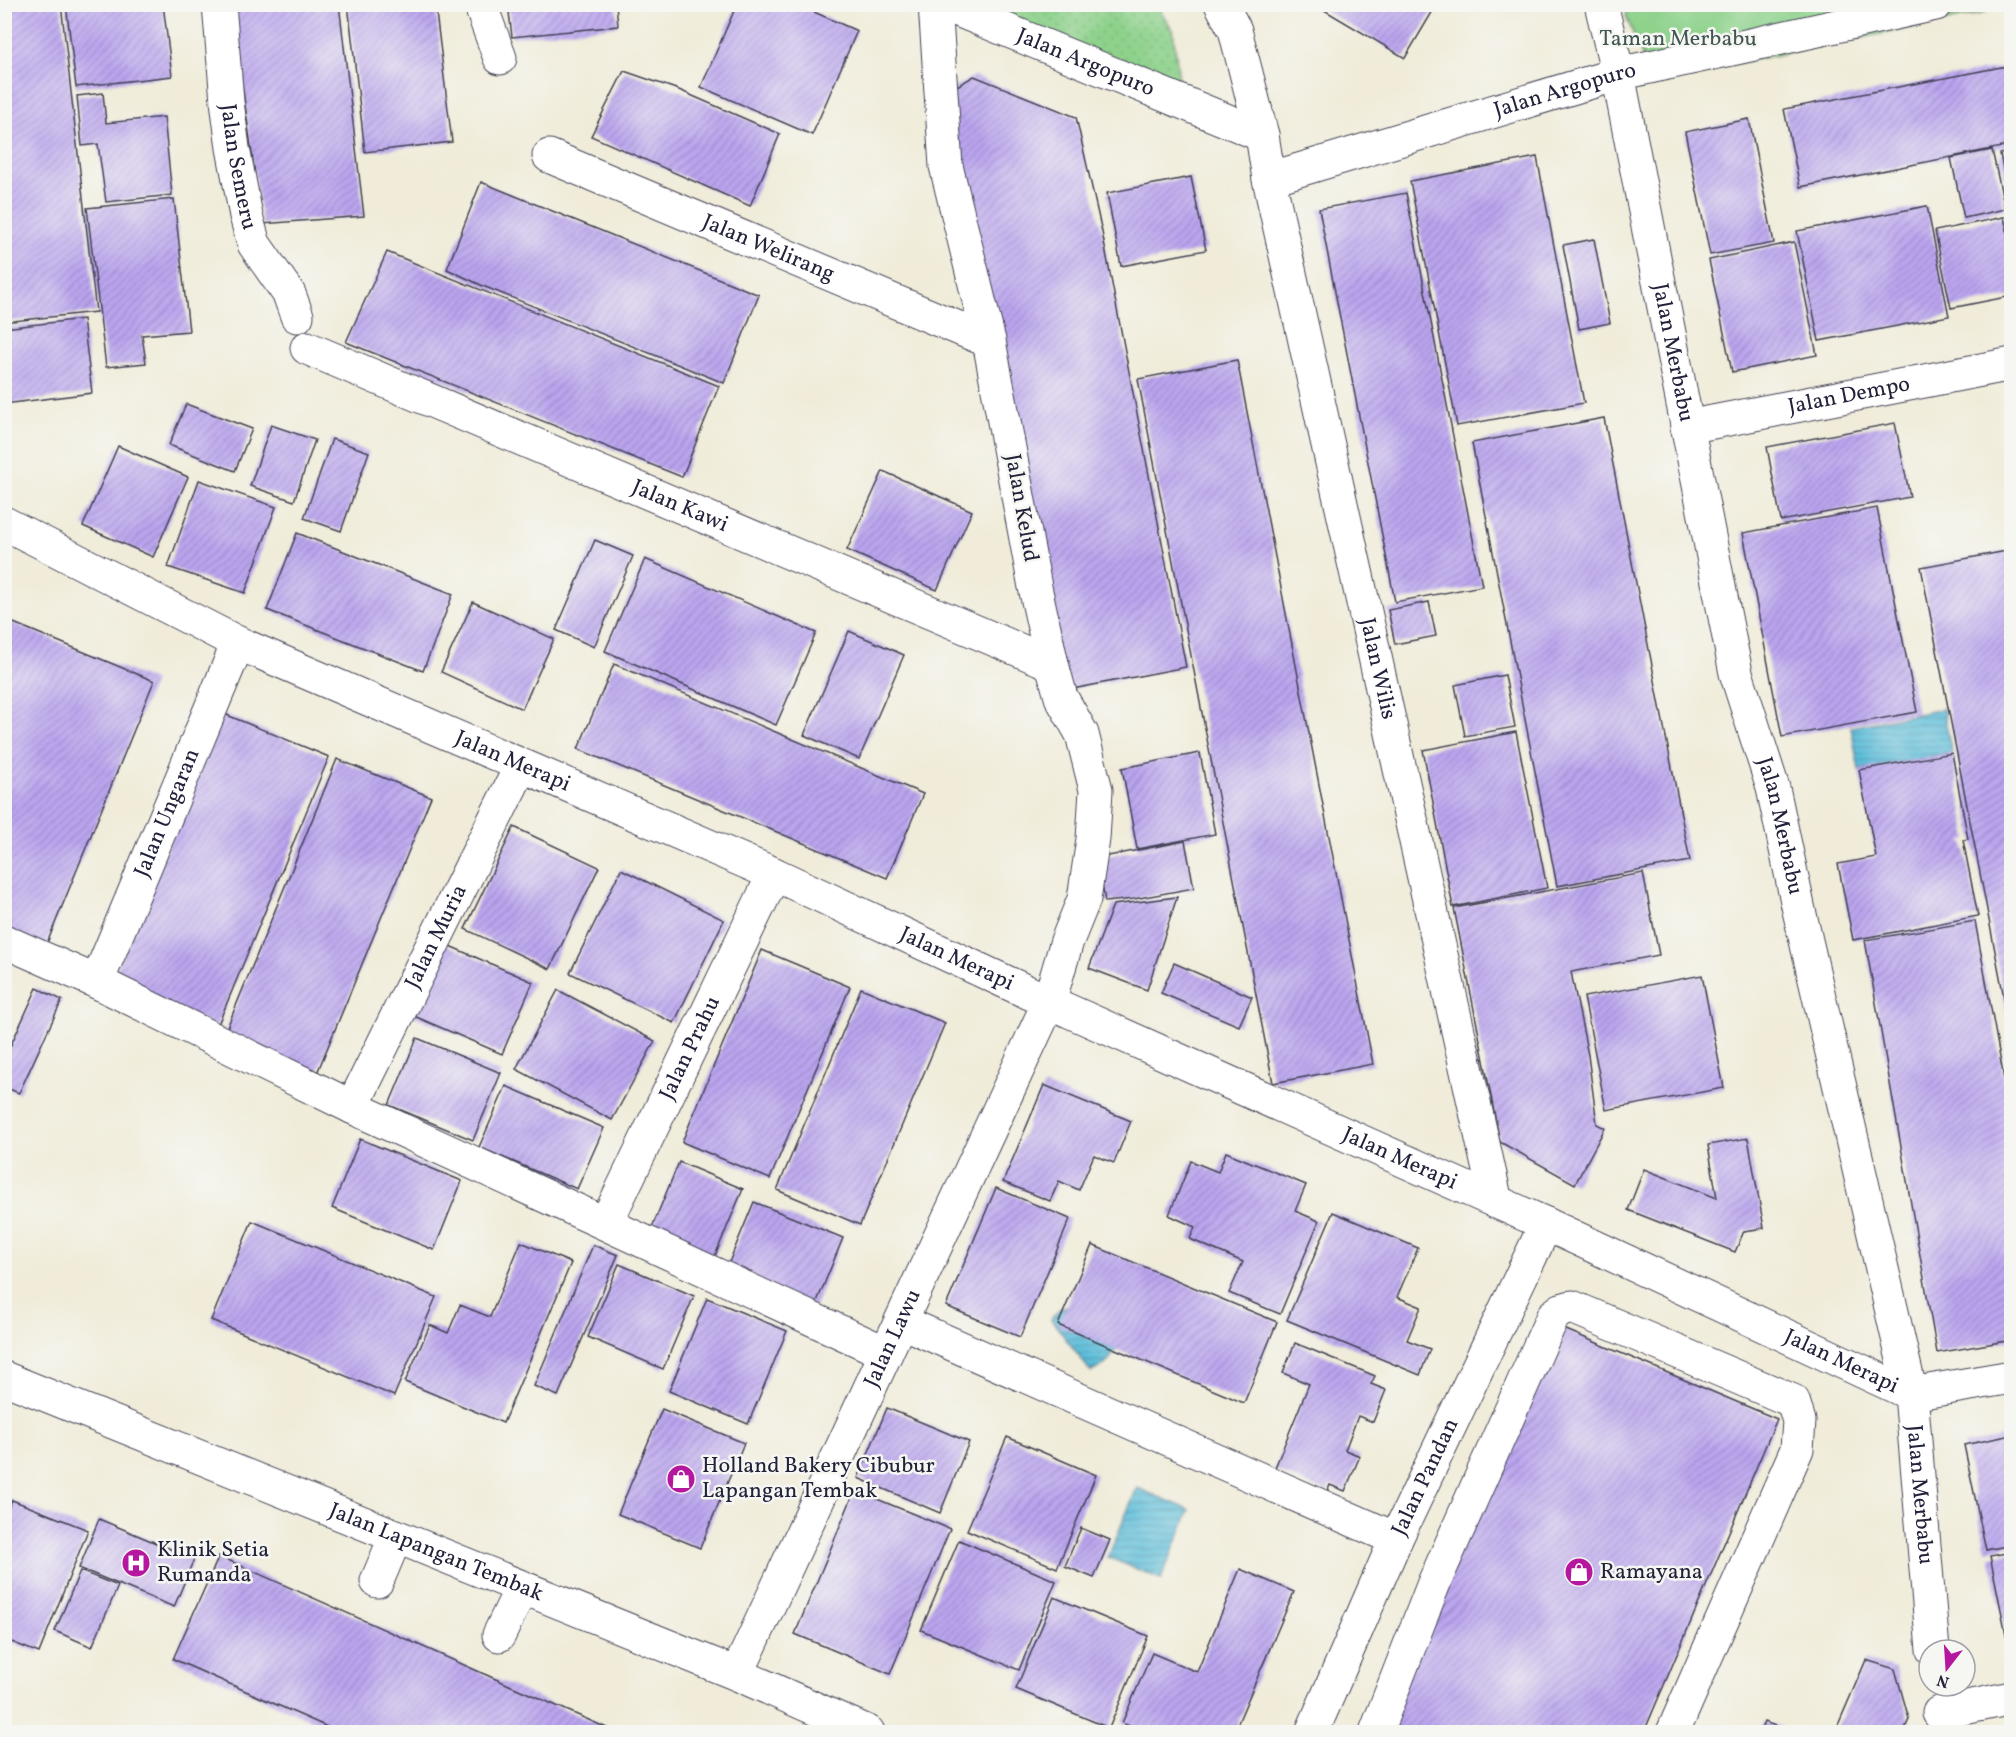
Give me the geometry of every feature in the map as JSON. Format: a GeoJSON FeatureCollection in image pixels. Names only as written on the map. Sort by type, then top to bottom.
{"type":"FeatureCollection","features":[{"type":"Feature","properties":{"kind":"street","name":"Jalan Semeru"},"geometry":{"type":"LineString","coordinates":[[219,4],[231,136],[246,216],[254,244],[289,294],[297,316]]}},
{"type":"Feature","properties":{"kind":"street"},"geometry":{"type":"LineString","coordinates":[[483,4],[483,12],[500,58]]}},
{"type":"Feature","properties":{"kind":"street","name":"Jalan Kelud"},"geometry":{"type":"LineString","coordinates":[[935,4],[946,166],[989,341],[1035,587],[1052,664],[1061,697],[1082,734],[1096,790],[1093,839],[1084,898],[1067,941],[1049,1002]]}},
{"type":"Feature","properties":{"kind":"street","name":"Jalan Argopuro"},"geometry":{"type":"LineString","coordinates":[[943,4],[1262,135]]}},
{"type":"Feature","properties":{"kind":"street","name":"Jalan Wilis"},"geometry":{"type":"LineString","coordinates":[[1221,4],[1235,30],[1262,135],[1269,179],[1496,1202]]}},
{"type":"Feature","properties":{"kind":"street","name":"Jalan Merbabu"},"geometry":{"type":"LineString","coordinates":[[1601,4],[1618,74],[1737,673],[1773,788],[1798,906],[1911,1394],[1932,1638]]}},
{"type":"Feature","properties":{"kind":"street","name":"Jalan Argopuro"},"geometry":{"type":"LineString","coordinates":[[1269,179],[1618,74],[1936,4]]}},
{"type":"Feature","properties":{"kind":"street","name":"Jalan Welirang"},"geometry":{"type":"LineString","coordinates":[[549,156],[989,341]]}},
{"type":"Feature","properties":{"kind":"street","name":"Jalan Kawi"},"geometry":{"type":"LineString","coordinates":[[307,348],[1052,664]]}},
{"type":"Feature","properties":{"kind":"street","name":"Jalan Dempo"},"geometry":{"type":"LineString","coordinates":[[1687,427],[2012,364]]}},
{"type":"Feature","properties":{"kind":"street","name":"Jalan Merapi"},"geometry":{"type":"LineString","coordinates":[[4,523],[238,643],[774,874],[1049,1002],[1546,1224],[1911,1394]]}},
{"type":"Feature","properties":{"kind":"street","name":"Jalan Ungaran"},"geometry":{"type":"LineString","coordinates":[[97,982],[238,643]]}},
{"type":"Feature","properties":{"kind":"street","name":"Jalan Muria"},"geometry":{"type":"LineString","coordinates":[[352,1107],[521,766]]}},
{"type":"Feature","properties":{"kind":"street","name":"Jalan Prahu"},"geometry":{"type":"LineString","coordinates":[[606,1223],[774,874]]}},
{"type":"Feature","properties":{"kind":"street"},"geometry":{"type":"LineString","coordinates":[[4,941],[97,982],[352,1107],[886,1353]]}},
{"type":"Feature","properties":{"kind":"street","name":"Jalan Lawu"},"geometry":{"type":"LineString","coordinates":[[737,1674],[1049,1002]]}},
{"type":"Feature","properties":{"kind":"street","name":"Jalan Pandan"},"geometry":{"type":"LineString","coordinates":[[1311,1732],[1396,1539],[1546,1224]]}},
{"type":"Feature","properties":{"kind":"street"},"geometry":{"type":"LineString","coordinates":[[1376,1732],[1434,1583],[1553,1316],[1560,1310],[1572,1307],[1792,1401],[1799,1421],[1797,1449],[1673,1732]]}},
{"type":"Feature","properties":{"kind":"street"},"geometry":{"type":"LineString","coordinates":[[902,1322],[1396,1539]]}},
{"type":"Feature","properties":{"kind":"street"},"geometry":{"type":"LineString","coordinates":[[1911,1394],[2012,1377]]}},
{"type":"Feature","properties":{"kind":"street","name":"Jalan Lapangan Tembak"},"geometry":{"type":"LineString","coordinates":[[4,1378],[737,1674],[868,1732]]}},
{"type":"Feature","properties":{"kind":"street"},"geometry":{"type":"LineString","coordinates":[[377,1581],[396,1536]]}},
{"type":"Feature","properties":{"kind":"street"},"geometry":{"type":"LineString","coordinates":[[499,1635],[522,1587]]}},
{"type":"Feature","properties":{"kind":"street"},"geometry":{"type":"LineString","coordinates":[[1940,1711],[2012,1698]]}},
{"type":"Feature","properties":{"kind":"green space","name":"Taman Merbabu"},"geometry":{"type":"Polygon","coordinates":[[[1983,4],[1985,13],[1652,80],[1626,16],[1625,5],[1983,4]]]}},
{"type":"Feature","properties":{"kind":"green space"},"geometry":{"type":"Polygon","coordinates":[[[943,5],[1156,5],[1173,30],[1182,108],[943,5]]]}},
{"type":"Feature","properties":{"kind":"water"},"geometry":{"type":"Polygon","coordinates":[[[1943,709],[1952,753],[1859,770],[1851,727],[1943,709]]]}},
{"type":"Feature","properties":{"kind":"water"},"geometry":{"type":"Polygon","coordinates":[[[1073,1303],[1118,1343],[1108,1361],[1091,1372],[1051,1319],[1060,1309],[1073,1303]]]}},
{"type":"Feature","properties":{"kind":"water"},"geometry":{"type":"Polygon","coordinates":[[[1137,1488],[1190,1510],[1161,1579],[1108,1557],[1137,1488]]]}},
{"type":"Feature","properties":{"kind":"building"},"geometry":{"type":"Polygon","coordinates":[[[4,4],[61,4],[96,312],[4,322],[4,4]]]}},
{"type":"Feature","properties":{"kind":"building"},"geometry":{"type":"Polygon","coordinates":[[[66,4],[163,4],[172,76],[76,87],[66,4]]]}},
{"type":"Feature","properties":{"kind":"building"},"geometry":{"type":"Polygon","coordinates":[[[233,4],[339,4],[364,216],[262,224],[233,4]]]}},
{"type":"Feature","properties":{"kind":"building"},"geometry":{"type":"Polygon","coordinates":[[[348,4],[435,4],[452,142],[365,152],[348,4]]]}},
{"type":"Feature","properties":{"kind":"building"},"geometry":{"type":"Polygon","coordinates":[[[508,4],[616,4],[618,26],[512,37],[508,4]]]}},
{"type":"Feature","properties":{"kind":"building"},"geometry":{"type":"Polygon","coordinates":[[[737,4],[796,4],[857,31],[812,135],[701,87],[737,4]]]}},
{"type":"Feature","properties":{"kind":"building"},"geometry":{"type":"Polygon","coordinates":[[[1314,4],[1437,4],[1405,58],[1314,4]]]}},
{"type":"Feature","properties":{"kind":"building"},"geometry":{"type":"Polygon","coordinates":[[[2012,65],[2012,145],[1800,187],[1784,109],[2012,65]]]}},
{"type":"Feature","properties":{"kind":"building"},"geometry":{"type":"Polygon","coordinates":[[[624,71],[679,90],[780,134],[750,206],[591,136],[624,71]]]}},
{"type":"Feature","properties":{"kind":"building"},"geometry":{"type":"Polygon","coordinates":[[[974,76],[1076,117],[1102,232],[1186,667],[1062,691],[947,92],[974,76]]]}},
{"type":"Feature","properties":{"kind":"building"},"geometry":{"type":"Polygon","coordinates":[[[103,93],[106,123],[164,117],[172,195],[106,202],[98,144],[82,146],[77,96],[103,93]]]}},
{"type":"Feature","properties":{"kind":"building"},"geometry":{"type":"Polygon","coordinates":[[[1749,119],[1774,243],[1710,255],[1685,132],[1749,119]]]}},
{"type":"Feature","properties":{"kind":"building"},"geometry":{"type":"Polygon","coordinates":[[[1992,150],[2005,209],[1964,218],[1951,158],[1992,150]]]}},
{"type":"Feature","properties":{"kind":"building"},"geometry":{"type":"Polygon","coordinates":[[[2012,151],[2012,204],[2010,204],[2000,154],[2012,151]]]}},
{"type":"Feature","properties":{"kind":"building"},"geometry":{"type":"Polygon","coordinates":[[[1537,157],[1584,403],[1457,426],[1410,181],[1537,157]]]}},
{"type":"Feature","properties":{"kind":"building"},"geometry":{"type":"Polygon","coordinates":[[[1191,177],[1206,250],[1121,266],[1107,193],[1191,177]]]}},
{"type":"Feature","properties":{"kind":"building"},"geometry":{"type":"Polygon","coordinates":[[[481,182],[759,295],[724,383],[483,286],[447,269],[481,182]]]}},
{"type":"Feature","properties":{"kind":"building"},"geometry":{"type":"Polygon","coordinates":[[[1406,193],[1482,586],[1395,602],[1319,209],[1406,193]]]}},
{"type":"Feature","properties":{"kind":"building"},"geometry":{"type":"Polygon","coordinates":[[[174,199],[189,331],[142,335],[146,363],[106,367],[87,208],[174,199]]]}},
{"type":"Feature","properties":{"kind":"building"},"geometry":{"type":"Polygon","coordinates":[[[1927,206],[1949,316],[1819,341],[1797,231],[1927,206]]]}},
{"type":"Feature","properties":{"kind":"building"},"geometry":{"type":"Polygon","coordinates":[[[2004,217],[2012,253],[2012,296],[1951,308],[1935,231],[2004,217]]]}},
{"type":"Feature","properties":{"kind":"building"},"geometry":{"type":"Polygon","coordinates":[[[1594,239],[1610,323],[1579,329],[1563,245],[1594,239]]]}},
{"type":"Feature","properties":{"kind":"building"},"geometry":{"type":"Polygon","coordinates":[[[1794,242],[1817,355],[1732,372],[1709,260],[1794,242]]]}},
{"type":"Feature","properties":{"kind":"building"},"geometry":{"type":"Polygon","coordinates":[[[387,252],[719,386],[682,477],[346,342],[387,252]]]}},
{"type":"Feature","properties":{"kind":"building"},"geometry":{"type":"Polygon","coordinates":[[[83,319],[92,393],[4,404],[4,328],[83,319]]]}},
{"type":"Feature","properties":{"kind":"building"},"geometry":{"type":"Polygon","coordinates":[[[1237,360],[1373,1064],[1273,1083],[1138,379],[1237,360]]]}},
{"type":"Feature","properties":{"kind":"building"},"geometry":{"type":"Polygon","coordinates":[[[186,404],[252,429],[235,471],[169,445],[186,404]]]}},
{"type":"Feature","properties":{"kind":"building"},"geometry":{"type":"Polygon","coordinates":[[[1604,418],[1690,861],[1557,886],[1472,443],[1604,418]]]}},
{"type":"Feature","properties":{"kind":"building"},"geometry":{"type":"Polygon","coordinates":[[[1895,423],[1910,497],[1781,521],[1767,447],[1895,423]]]}},
{"type":"Feature","properties":{"kind":"building"},"geometry":{"type":"Polygon","coordinates":[[[271,425],[315,440],[294,501],[250,486],[271,425]]]}},
{"type":"Feature","properties":{"kind":"building"},"geometry":{"type":"Polygon","coordinates":[[[332,439],[369,452],[341,531],[304,518],[332,439]]]}},
{"type":"Feature","properties":{"kind":"building"},"geometry":{"type":"Polygon","coordinates":[[[118,446],[188,477],[153,557],[83,526],[118,446]]]}},
{"type":"Feature","properties":{"kind":"building"},"geometry":{"type":"Polygon","coordinates":[[[883,471],[972,511],[937,590],[847,550],[883,471]]]}},
{"type":"Feature","properties":{"kind":"building"},"geometry":{"type":"Polygon","coordinates":[[[199,480],[276,507],[245,593],[168,567],[199,480]]]}},
{"type":"Feature","properties":{"kind":"building"},"geometry":{"type":"Polygon","coordinates":[[[1877,508],[1917,712],[1782,737],[1743,533],[1877,508]]]}},
{"type":"Feature","properties":{"kind":"building"},"geometry":{"type":"Polygon","coordinates":[[[297,533],[453,594],[423,671],[267,610],[297,533]]]}},
{"type":"Feature","properties":{"kind":"building"},"geometry":{"type":"Polygon","coordinates":[[[595,540],[633,556],[594,647],[556,630],[595,540]]]}},
{"type":"Feature","properties":{"kind":"building"},"geometry":{"type":"Polygon","coordinates":[[[2012,550],[2012,1029],[2010,1029],[1921,567],[2012,550]]]}},
{"type":"Feature","properties":{"kind":"building"},"geometry":{"type":"Polygon","coordinates":[[[645,559],[816,633],[776,725],[605,651],[645,559]]]}},
{"type":"Feature","properties":{"kind":"building"},"geometry":{"type":"Polygon","coordinates":[[[473,602],[554,639],[522,709],[441,672],[473,602]]]}},
{"type":"Feature","properties":{"kind":"building"},"geometry":{"type":"Polygon","coordinates":[[[1429,602],[1436,636],[1395,644],[1388,610],[1429,602]]]}},
{"type":"Feature","properties":{"kind":"building"},"geometry":{"type":"Polygon","coordinates":[[[4,619],[154,681],[45,948],[4,931],[4,619]]]}},
{"type":"Feature","properties":{"kind":"building"},"geometry":{"type":"Polygon","coordinates":[[[849,631],[904,655],[859,759],[804,735],[849,631]]]}},
{"type":"Feature","properties":{"kind":"building"},"geometry":{"type":"Polygon","coordinates":[[[614,664],[923,794],[887,878],[578,749],[614,664]]]}},
{"type":"Feature","properties":{"kind":"building"},"geometry":{"type":"Polygon","coordinates":[[[1505,675],[1515,727],[1465,736],[1455,685],[1505,675]]]}},
{"type":"Feature","properties":{"kind":"building"},"geometry":{"type":"Polygon","coordinates":[[[222,713],[329,757],[217,1027],[111,983],[222,713]]]}},
{"type":"Feature","properties":{"kind":"building"},"geometry":{"type":"Polygon","coordinates":[[[1516,732],[1547,888],[1453,907],[1423,750],[1516,732]]]}},
{"type":"Feature","properties":{"kind":"building"},"geometry":{"type":"Polygon","coordinates":[[[1200,753],[1215,834],[1137,849],[1122,768],[1200,753]]]}},
{"type":"Feature","properties":{"kind":"building"},"geometry":{"type":"Polygon","coordinates":[[[1952,753],[1968,839],[1963,840],[1978,916],[1853,940],[1838,864],[1876,857],[1859,770],[1952,753]]]}},
{"type":"Feature","properties":{"kind":"building"},"geometry":{"type":"Polygon","coordinates":[[[337,759],[431,797],[315,1078],[222,1040],[337,759]]]}},
{"type":"Feature","properties":{"kind":"building"},"geometry":{"type":"Polygon","coordinates":[[[514,827],[599,867],[550,969],[465,929],[514,827]]]}},
{"type":"Feature","properties":{"kind":"building"},"geometry":{"type":"Polygon","coordinates":[[[1185,841],[1194,888],[1105,902],[1098,858],[1185,841]]]}},
{"type":"Feature","properties":{"kind":"building"},"geometry":{"type":"Polygon","coordinates":[[[621,869],[724,920],[674,1023],[570,973],[621,869]]]}},
{"type":"Feature","properties":{"kind":"building"},"geometry":{"type":"Polygon","coordinates":[[[1643,873],[1659,955],[1571,972],[1588,1055],[1597,1124],[1605,1128],[1575,1184],[1500,1142],[1454,908],[1643,873]]]}},
{"type":"Feature","properties":{"kind":"building"},"geometry":{"type":"Polygon","coordinates":[[[1177,897],[1147,990],[1089,968],[1113,905],[1177,897]]]}},
{"type":"Feature","properties":{"kind":"building"},"geometry":{"type":"Polygon","coordinates":[[[1975,921],[2012,1123],[2012,1340],[1937,1353],[1865,940],[1975,921]]]}},
{"type":"Feature","properties":{"kind":"building"},"geometry":{"type":"Polygon","coordinates":[[[438,941],[533,982],[502,1054],[407,1013],[438,941]]]}},
{"type":"Feature","properties":{"kind":"building"},"geometry":{"type":"Polygon","coordinates":[[[762,950],[850,987],[770,1179],[682,1142],[762,950]]]}},
{"type":"Feature","properties":{"kind":"building"},"geometry":{"type":"Polygon","coordinates":[[[1174,963],[1252,997],[1239,1026],[1161,993],[1174,963]]]}},
{"type":"Feature","properties":{"kind":"building"},"geometry":{"type":"Polygon","coordinates":[[[1702,975],[1724,1088],[1606,1110],[1584,997],[1702,975]]]}},
{"type":"Feature","properties":{"kind":"building"},"geometry":{"type":"Polygon","coordinates":[[[37,988],[62,1000],[19,1093],[4,1087],[4,1060],[37,988]]]}},
{"type":"Feature","properties":{"kind":"building"},"geometry":{"type":"Polygon","coordinates":[[[861,988],[945,1023],[860,1225],[777,1190],[861,988]]]}},
{"type":"Feature","properties":{"kind":"building"},"geometry":{"type":"Polygon","coordinates":[[[558,990],[655,1041],[612,1120],[516,1069],[558,990]]]}},
{"type":"Feature","properties":{"kind":"building"},"geometry":{"type":"Polygon","coordinates":[[[417,1038],[501,1073],[473,1140],[389,1105],[417,1038]]]}},
{"type":"Feature","properties":{"kind":"building"},"geometry":{"type":"Polygon","coordinates":[[[1044,1085],[1131,1121],[1114,1163],[1094,1155],[1079,1190],[1059,1181],[1050,1201],[1003,1182],[1044,1085]]]}},
{"type":"Feature","properties":{"kind":"building"},"geometry":{"type":"Polygon","coordinates":[[[506,1086],[604,1128],[577,1189],[479,1147],[506,1086]]]}},
{"type":"Feature","properties":{"kind":"building"},"geometry":{"type":"Polygon","coordinates":[[[1748,1138],[1764,1228],[1744,1231],[1735,1252],[1628,1210],[1644,1169],[1717,1198],[1708,1145],[1748,1138]]]}},
{"type":"Feature","properties":{"kind":"building"},"geometry":{"type":"Polygon","coordinates":[[[360,1139],[462,1181],[434,1250],[332,1208],[360,1139]]]}},
{"type":"Feature","properties":{"kind":"building"},"geometry":{"type":"Polygon","coordinates":[[[1226,1152],[1306,1185],[1295,1211],[1319,1221],[1280,1314],[1229,1293],[1243,1262],[1190,1239],[1195,1227],[1169,1215],[1191,1161],[1218,1172],[1226,1152]]]}},
{"type":"Feature","properties":{"kind":"building"},"geometry":{"type":"Polygon","coordinates":[[[679,1162],[743,1189],[712,1263],[648,1237],[679,1162]]]}},
{"type":"Feature","properties":{"kind":"building"},"geometry":{"type":"Polygon","coordinates":[[[996,1188],[1070,1219],[1020,1337],[946,1306],[996,1188]]]}},
{"type":"Feature","properties":{"kind":"building"},"geometry":{"type":"Polygon","coordinates":[[[754,1202],[843,1238],[814,1309],[725,1272],[754,1202]]]}},
{"type":"Feature","properties":{"kind":"building"},"geometry":{"type":"Polygon","coordinates":[[[1333,1212],[1418,1248],[1397,1297],[1421,1307],[1407,1340],[1430,1349],[1420,1375],[1287,1320],[1333,1212]]]}},
{"type":"Feature","properties":{"kind":"building"},"geometry":{"type":"Polygon","coordinates":[[[252,1221],[436,1297],[394,1396],[211,1320],[252,1221]]]}},
{"type":"Feature","properties":{"kind":"building"},"geometry":{"type":"Polygon","coordinates":[[[521,1242],[571,1263],[503,1423],[405,1382],[430,1325],[448,1333],[460,1305],[490,1317],[521,1242]]]}},
{"type":"Feature","properties":{"kind":"building"},"geometry":{"type":"Polygon","coordinates":[[[593,1245],[618,1255],[558,1396],[534,1386],[593,1245]]]}},
{"type":"Feature","properties":{"kind":"building"},"geometry":{"type":"Polygon","coordinates":[[[1092,1245],[1277,1322],[1244,1403],[1058,1325],[1092,1245]]]}},
{"type":"Feature","properties":{"kind":"building"},"geometry":{"type":"Polygon","coordinates":[[[619,1264],[694,1296],[663,1369],[588,1337],[619,1264]]]}},
{"type":"Feature","properties":{"kind":"building"},"geometry":{"type":"Polygon","coordinates":[[[707,1298],[787,1331],[748,1424],[669,1391],[707,1298]]]}},
{"type":"Feature","properties":{"kind":"building","name":"Ramayana"},"geometry":{"type":"Polygon","coordinates":[[[1552,1324],[1777,1419],[1644,1732],[1398,1732],[1381,1726],[1552,1324]]]}},
{"type":"Feature","properties":{"kind":"building"},"geometry":{"type":"Polygon","coordinates":[[[1295,1343],[1375,1376],[1371,1384],[1386,1390],[1373,1422],[1358,1416],[1345,1450],[1360,1456],[1345,1491],[1330,1485],[1327,1492],[1274,1470],[1309,1384],[1283,1373],[1295,1343]]]}},
{"type":"Feature","properties":{"kind":"building"},"geometry":{"type":"Polygon","coordinates":[[[887,1408],[969,1442],[940,1513],[858,1478],[887,1408]]]}},
{"type":"Feature","properties":{"kind":"building","name":"Holland Bakery Cibubur Lapangan Tembak"},"geometry":{"type":"Polygon","coordinates":[[[662,1409],[744,1443],[700,1548],[618,1514],[662,1409]]]}},
{"type":"Feature","properties":{"kind":"building"},"geometry":{"type":"Polygon","coordinates":[[[2012,1435],[2012,1545],[1986,1550],[1964,1445],[2012,1435]]]}},
{"type":"Feature","properties":{"kind":"building"},"geometry":{"type":"Polygon","coordinates":[[[1007,1437],[1096,1475],[1057,1568],[967,1530],[1007,1437]]]}},
{"type":"Feature","properties":{"kind":"building"},"geometry":{"type":"Polygon","coordinates":[[[855,1490],[950,1529],[890,1674],[795,1634],[855,1490]]]}},
{"type":"Feature","properties":{"kind":"building"},"geometry":{"type":"Polygon","coordinates":[[[12,1500],[88,1530],[39,1653],[4,1639],[4,1517],[12,1500]]]}},
{"type":"Feature","properties":{"kind":"building","name":"Klinik Setia Rumanda"},"geometry":{"type":"Polygon","coordinates":[[[99,1519],[194,1559],[174,1607],[79,1568],[99,1519]]]}},
{"type":"Feature","properties":{"kind":"building"},"geometry":{"type":"Polygon","coordinates":[[[1081,1528],[1110,1540],[1094,1578],[1065,1566],[1081,1528]]]}},
{"type":"Feature","properties":{"kind":"building"},"geometry":{"type":"Polygon","coordinates":[[[959,1540],[1056,1581],[1019,1670],[921,1630],[959,1540]]]}},
{"type":"Feature","properties":{"kind":"building"},"geometry":{"type":"Polygon","coordinates":[[[2012,1552],[2012,1653],[2010,1654],[1990,1556],[2012,1552]]]}},
{"type":"Feature","properties":{"kind":"building"},"geometry":{"type":"Polygon","coordinates":[[[219,1556],[616,1732],[338,1732],[173,1659],[219,1556]]]}},
{"type":"Feature","properties":{"kind":"building"},"geometry":{"type":"Polygon","coordinates":[[[1240,1569],[1294,1592],[1234,1732],[1144,1732],[1122,1723],[1152,1653],[1197,1672],[1240,1569]]]}},
{"type":"Feature","properties":{"kind":"building"},"geometry":{"type":"Polygon","coordinates":[[[80,1571],[118,1586],[92,1647],[55,1631],[80,1571]]]}},
{"type":"Feature","properties":{"kind":"building"},"geometry":{"type":"Polygon","coordinates":[[[1054,1597],[1148,1636],[1109,1728],[1016,1689],[1054,1597]]]}},
{"type":"Feature","properties":{"kind":"building"},"geometry":{"type":"Polygon","coordinates":[[[1866,1660],[1895,1669],[1909,1719],[1904,1732],[1835,1732],[1866,1660]]]}},
{"type":"Feature","properties":{"kind":"building"},"geometry":{"type":"Polygon","coordinates":[[[1764,1722],[1793,1732],[1760,1732],[1764,1722]]]}},
{"type":"Feature","properties":{"kind":"place","name":"Holland Bakery Cibubur Lapangan Tembak"},"geometry":{"type":"Point","coordinates":[681,1479]}},
{"type":"Feature","properties":{"kind":"place","name":"Klinik Setia Rumanda"},"geometry":{"type":"Point","coordinates":[136,1563]}},
{"type":"Feature","properties":{"kind":"place","name":"Ramayana"},"geometry":{"type":"Point","coordinates":[1579,1572]}}]}
